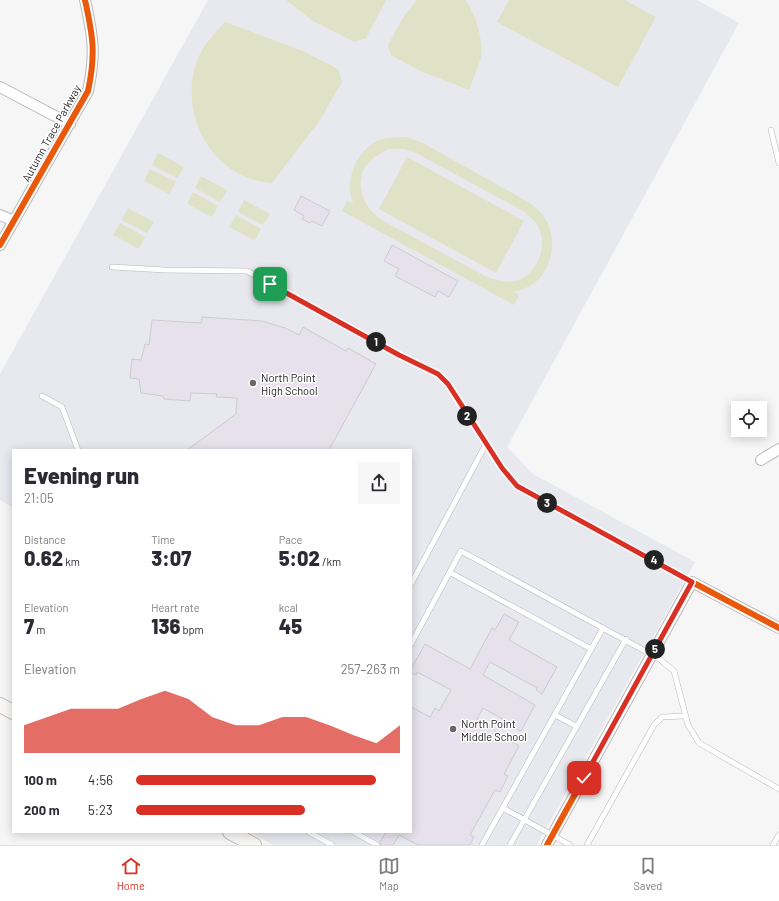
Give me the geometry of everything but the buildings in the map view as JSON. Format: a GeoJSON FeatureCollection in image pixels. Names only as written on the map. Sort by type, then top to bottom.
{"type":"FeatureCollection","features":[{"type":"Feature","properties":{"kind":"street","name":"Autumn Trace Parkway"},"geometry":{"type":"LineString","coordinates":[[0,245],[88,90],[93,66],[94,43],[86,0]]}},
{"type":"Feature","properties":{"kind":"street"},"geometry":{"type":"LineString","coordinates":[[0,87],[70,124]]}},
{"type":"Feature","properties":{"kind":"street"},"geometry":{"type":"LineString","coordinates":[[0,214],[14,221]]}},
{"type":"Feature","properties":{"kind":"street"},"geometry":{"type":"LineString","coordinates":[[761,460],[779,449]]}},
{"type":"Feature","properties":{"kind":"street"},"geometry":{"type":"LineString","coordinates":[[547,845],[692,582],[779,628]]}},
{"type":"Feature","properties":{"kind":"street"},"geometry":{"type":"LineString","coordinates":[[0,705],[12,711]]}},
{"type":"Feature","properties":{"kind":"street"},"geometry":{"type":"LineString","coordinates":[[232,833],[254,845]]}},
{"type":"Feature","properties":{"kind":"lane"},"geometry":{"type":"LineString","coordinates":[[771,130],[779,163]]}},
{"type":"Feature","properties":{"kind":"lane"},"geometry":{"type":"LineString","coordinates":[[112,267],[165,270],[247,271],[399,355],[438,374],[448,384],[502,468],[517,486],[692,582]]}},
{"type":"Feature","properties":{"kind":"lane"},"geometry":{"type":"LineString","coordinates":[[42,396],[62,407],[78,449]]}},
{"type":"Feature","properties":{"kind":"lane"},"geometry":{"type":"LineString","coordinates":[[412,582],[486,444]]}},
{"type":"Feature","properties":{"kind":"lane"},"geometry":{"type":"LineString","coordinates":[[412,642],[451,573],[461,551],[652,654],[674,671],[688,725],[699,743],[779,789]]}},
{"type":"Feature","properties":{"kind":"lane"},"geometry":{"type":"LineString","coordinates":[[451,573],[592,649]]}},
{"type":"Feature","properties":{"kind":"lane"},"geometry":{"type":"LineString","coordinates":[[482,845],[603,628]]}},
{"type":"Feature","properties":{"kind":"lane"},"geometry":{"type":"LineString","coordinates":[[510,845],[626,639]]}},
{"type":"Feature","properties":{"kind":"lane"},"geometry":{"type":"LineString","coordinates":[[555,715],[576,726]]}},
{"type":"Feature","properties":{"kind":"lane"},"geometry":{"type":"LineString","coordinates":[[587,845],[654,725],[662,717],[685,716]]}},
{"type":"Feature","properties":{"kind":"lane"},"geometry":{"type":"LineString","coordinates":[[503,808],[553,834],[570,845]]}},
{"type":"Feature","properties":{"kind":"lane"},"geometry":{"type":"LineString","coordinates":[[311,833],[332,845]]}},
{"type":"Feature","properties":{"kind":"lane"},"geometry":{"type":"LineString","coordinates":[[356,833],[377,845]]}},
{"type":"Feature","properties":{"kind":"lane"},"geometry":{"type":"LineString","coordinates":[[773,845],[779,835]]}},
{"type":"Feature","properties":{"kind":"shaded area"},"geometry":{"type":"Polygon","coordinates":[[[208,0],[697,0],[739,23],[507,447],[533,474],[695,562],[537,845],[273,845],[252,833],[412,833],[412,449],[12,449],[12,507],[0,500],[0,374],[208,0]]]}},
{"type":"Feature","properties":{"kind":"green space"},"geometry":{"type":"Polygon","coordinates":[[[286,0],[386,0],[366,38],[354,42],[313,21],[286,0]]]}},
{"type":"Feature","properties":{"kind":"green space"},"geometry":{"type":"Polygon","coordinates":[[[417,0],[465,0],[469,5],[478,27],[482,51],[480,61],[469,90],[420,71],[391,55],[388,45],[404,16],[417,0]]]}},
{"type":"Feature","properties":{"kind":"green space"},"geometry":{"type":"Polygon","coordinates":[[[509,0],[625,0],[656,17],[618,87],[497,22],[509,0]]]}},
{"type":"Feature","properties":{"kind":"green space"},"geometry":{"type":"Polygon","coordinates":[[[225,22],[303,51],[338,69],[342,82],[320,120],[272,183],[254,180],[236,172],[221,161],[209,147],[200,130],[194,112],[192,93],[193,74],[199,56],[207,42],[225,22]]]}},
{"type":"Feature","properties":{"kind":"green space"},"geometry":{"type":"Polygon","coordinates":[[[394,137],[406,137],[421,142],[530,203],[545,218],[551,232],[552,241],[552,250],[547,268],[536,282],[528,287],[514,292],[519,295],[514,305],[342,211],[347,201],[353,203],[350,193],[350,183],[352,173],[361,154],[377,141],[394,137]],[[389,149],[380,154],[368,164],[363,172],[361,189],[367,205],[373,213],[380,219],[487,277],[511,282],[523,278],[530,272],[542,249],[542,240],[536,223],[525,212],[416,153],[404,149],[389,149]]]}},
{"type":"Feature","properties":{"kind":"green space"},"geometry":{"type":"Polygon","coordinates":[[[158,153],[184,167],[177,178],[152,165],[158,153]]]}},
{"type":"Feature","properties":{"kind":"green space"},"geometry":{"type":"Polygon","coordinates":[[[407,157],[524,221],[496,273],[379,209],[407,157]]]}},
{"type":"Feature","properties":{"kind":"green space"},"geometry":{"type":"Polygon","coordinates":[[[150,169],[176,182],[169,194],[144,181],[150,169]]]}},
{"type":"Feature","properties":{"kind":"green space"},"geometry":{"type":"Polygon","coordinates":[[[201,176],[227,190],[220,202],[195,188],[201,176]]]}},
{"type":"Feature","properties":{"kind":"green space"},"geometry":{"type":"Polygon","coordinates":[[[193,192],[218,206],[212,217],[187,204],[193,192]]]}},
{"type":"Feature","properties":{"kind":"green space"},"geometry":{"type":"Polygon","coordinates":[[[244,200],[270,214],[263,225],[238,212],[244,200]]]}},
{"type":"Feature","properties":{"kind":"green space"},"geometry":{"type":"Polygon","coordinates":[[[128,208],[154,222],[147,233],[122,220],[128,208]]]}},
{"type":"Feature","properties":{"kind":"green space"},"geometry":{"type":"Polygon","coordinates":[[[236,215],[261,229],[255,241],[229,227],[236,215]]]}},
{"type":"Feature","properties":{"kind":"green space"},"geometry":{"type":"Polygon","coordinates":[[[120,223],[145,237],[139,249],[113,235],[120,223]]]}},
{"type":"Feature","properties":{"kind":"cycle path"},"geometry":{"type":"LineString","coordinates":[[0,245],[88,91],[93,55],[92,35],[85,0]]}},
{"type":"Feature","properties":{"kind":"cycle path"},"geometry":{"type":"LineString","coordinates":[[547,845],[692,582],[779,628]]}},
{"type":"Feature","properties":{"kind":"place","name":"North Point High School"},"geometry":{"type":"Point","coordinates":[253,383]}},
{"type":"Feature","properties":{"kind":"place","name":"North Point Middle School"},"geometry":{"type":"Point","coordinates":[453,729]}},
{"type":"Feature","properties":{"kind":"route"},"geometry":{"type":"LineString","coordinates":[[270,284],[399,355],[438,374],[448,384],[502,468],[517,486],[692,582],[584,778]]}}]}
